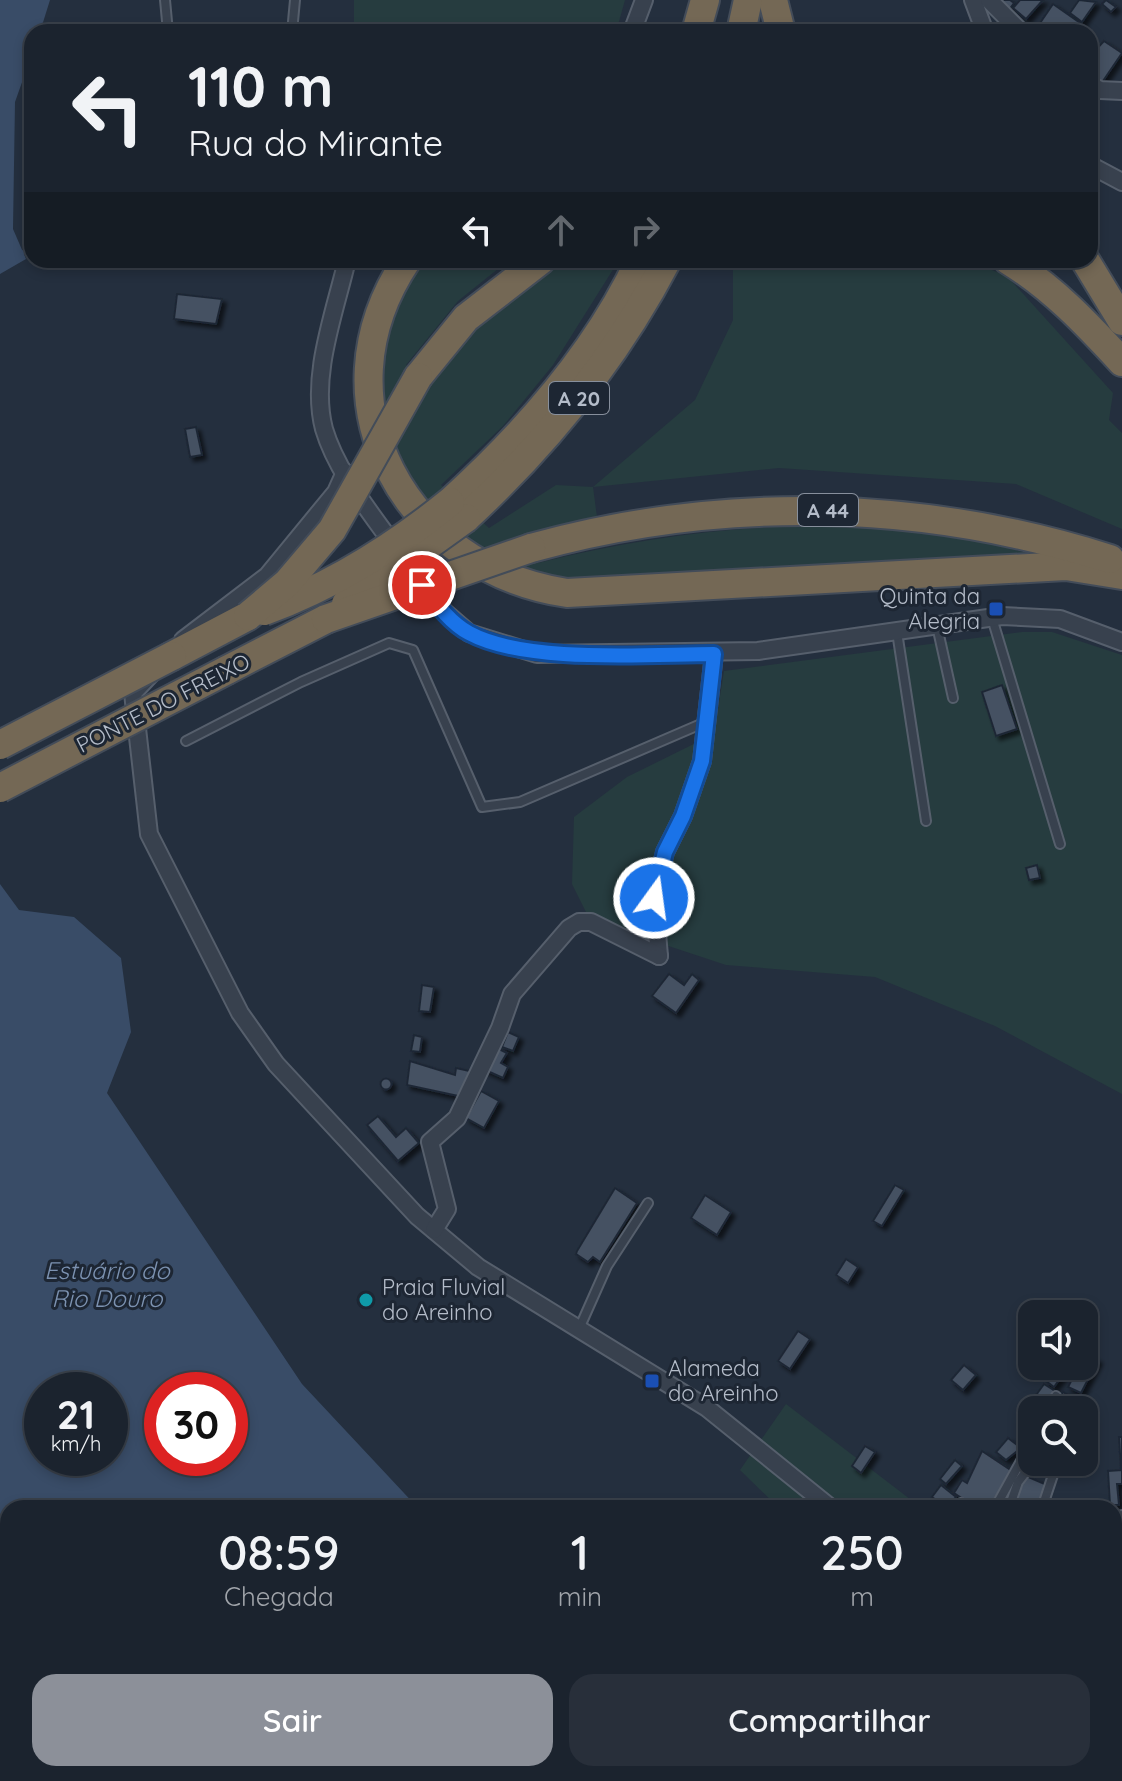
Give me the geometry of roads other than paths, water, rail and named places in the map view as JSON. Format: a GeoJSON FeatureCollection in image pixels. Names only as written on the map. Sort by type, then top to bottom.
{"type":"FeatureCollection","features":[{"type":"Feature","properties":{"kind":"highway"},"geometry":{"type":"LineString","coordinates":[[698,24],[705,0]]}},
{"type":"Feature","properties":{"kind":"highway"},"geometry":{"type":"LineString","coordinates":[[717,24],[722,0]]}},
{"type":"Feature","properties":{"kind":"highway"},"geometry":{"type":"LineString","coordinates":[[743,24],[748,0]]}},
{"type":"Feature","properties":{"kind":"highway"},"geometry":{"type":"LineString","coordinates":[[773,0],[779,24]]}},
{"type":"Feature","properties":{"kind":"highway"},"geometry":{"type":"LineString","coordinates":[[402,268],[394,279],[374,336],[369,379],[378,438],[391,473],[407,502],[460,554],[501,576],[537,588],[567,593],[1066,566],[1122,575]]}},
{"type":"Feature","properties":{"kind":"highway"},"geometry":{"type":"LineString","coordinates":[[248,616],[287,583],[332,530],[418,377],[466,318],[531,268]]}},
{"type":"Feature","properties":{"kind":"highway","name":"A 20"},"geometry":{"type":"LineString","coordinates":[[248,616],[312,593],[416,530],[458,510],[502,452],[575,368],[635,268]]}},
{"type":"Feature","properties":{"kind":"highway","name":"A 20"},"geometry":{"type":"LineString","coordinates":[[326,619],[549,435],[591,383],[649,295],[663,268]]}},
{"type":"Feature","properties":{"kind":"highway"},"geometry":{"type":"LineString","coordinates":[[1021,268],[1041,280],[1070,306],[1122,362]]}},
{"type":"Feature","properties":{"kind":"highway"},"geometry":{"type":"LineString","coordinates":[[1090,268],[1122,321]]}},
{"type":"Feature","properties":{"kind":"highway","name":"A 44"},"geometry":{"type":"LineString","coordinates":[[326,619],[531,548],[639,523],[716,513],[818,510],[967,523],[1046,539],[1122,563]]}},
{"type":"Feature","properties":{"kind":"highway","name":"PONTE DO FREIXO"},"geometry":{"type":"LineString","coordinates":[[0,745],[248,616]]}},
{"type":"Feature","properties":{"kind":"highway","name":"PONTE DO FREIXO"},"geometry":{"type":"LineString","coordinates":[[0,788],[326,619]]}},
{"type":"Feature","properties":{"kind":"street"},"geometry":{"type":"LineString","coordinates":[[635,24],[644,0]]}},
{"type":"Feature","properties":{"kind":"street"},"geometry":{"type":"LineString","coordinates":[[973,0],[982,24]]}},
{"type":"Feature","properties":{"kind":"street"},"geometry":{"type":"LineString","coordinates":[[989,0],[1013,24]]}},
{"type":"Feature","properties":{"kind":"street"},"geometry":{"type":"LineString","coordinates":[[1098,89],[1122,91]]}},
{"type":"Feature","properties":{"kind":"street"},"geometry":{"type":"LineString","coordinates":[[1098,169],[1122,182]]}},
{"type":"Feature","properties":{"kind":"street"},"geometry":{"type":"LineString","coordinates":[[345,268],[321,373],[324,428],[345,472],[439,607],[469,633],[537,654],[714,654],[992,618],[1060,619],[1122,642]]}},
{"type":"Feature","properties":{"kind":"street"},"geometry":{"type":"LineString","coordinates":[[345,472],[336,492],[267,576],[189,633],[133,693],[141,789],[149,834],[240,1013],[276,1064],[349,1145],[434,1230],[478,1267],[707,1408],[821,1500]]}},
{"type":"Feature","properties":{"kind":"street"},"geometry":{"type":"LineString","coordinates":[[434,1230],[447,1209],[430,1142],[457,1118],[500,1028],[512,994],[569,928],[579,922],[591,922],[659,956],[654,898],[665,852],[683,816],[702,761],[709,721],[714,654]]}},
{"type":"Feature","properties":{"kind":"lane"},"geometry":{"type":"LineString","coordinates":[[165,0],[167,24]]}},
{"type":"Feature","properties":{"kind":"lane"},"geometry":{"type":"LineString","coordinates":[[293,24],[295,0]]}},
{"type":"Feature","properties":{"kind":"lane"},"geometry":{"type":"LineString","coordinates":[[992,618],[1060,844]]}},
{"type":"Feature","properties":{"kind":"lane"},"geometry":{"type":"LineString","coordinates":[[937,626],[953,698]]}},
{"type":"Feature","properties":{"kind":"lane"},"geometry":{"type":"LineString","coordinates":[[897,632],[926,821]]}},
{"type":"Feature","properties":{"kind":"lane"},"geometry":{"type":"LineString","coordinates":[[186,741],[301,682],[389,643],[413,650],[482,807],[520,802],[709,721]]}},
{"type":"Feature","properties":{"kind":"lane"},"geometry":{"type":"LineString","coordinates":[[579,1329],[607,1266],[648,1203]]}},
{"type":"Feature","properties":{"kind":"lane"},"geometry":{"type":"LineString","coordinates":[[999,1500],[1018,1466]]}},
{"type":"Feature","properties":{"kind":"lane"},"geometry":{"type":"LineString","coordinates":[[1012,1500],[1023,1476]]}},
{"type":"Feature","properties":{"kind":"lane"},"geometry":{"type":"LineString","coordinates":[[1045,1500],[1053,1476]]}},
{"type":"Feature","properties":{"kind":"water"},"geometry":{"type":"Polygon","coordinates":[[[0,0],[50,0],[42,24],[24,24],[24,77],[15,102],[13,229],[24,260],[0,274],[0,0]]]}},
{"type":"Feature","properties":{"kind":"water","name":"Estuário do Rio Douro"},"geometry":{"type":"Polygon","coordinates":[[[0,884],[19,910],[74,917],[121,958],[131,1032],[107,1093],[302,1384],[411,1500],[0,1500],[0,884]]]}},
{"type":"Feature","properties":{"kind":"place","name":"Quinta da Alegria"},"geometry":{"type":"Point","coordinates":[996,609]}},
{"type":"Feature","properties":{"kind":"place","name":"Praia Fluvial do Areinho"},"geometry":{"type":"Point","coordinates":[366,1300]}},
{"type":"Feature","properties":{"kind":"place","name":"Alameda do Areinho"},"geometry":{"type":"Point","coordinates":[652,1381]}}]}
